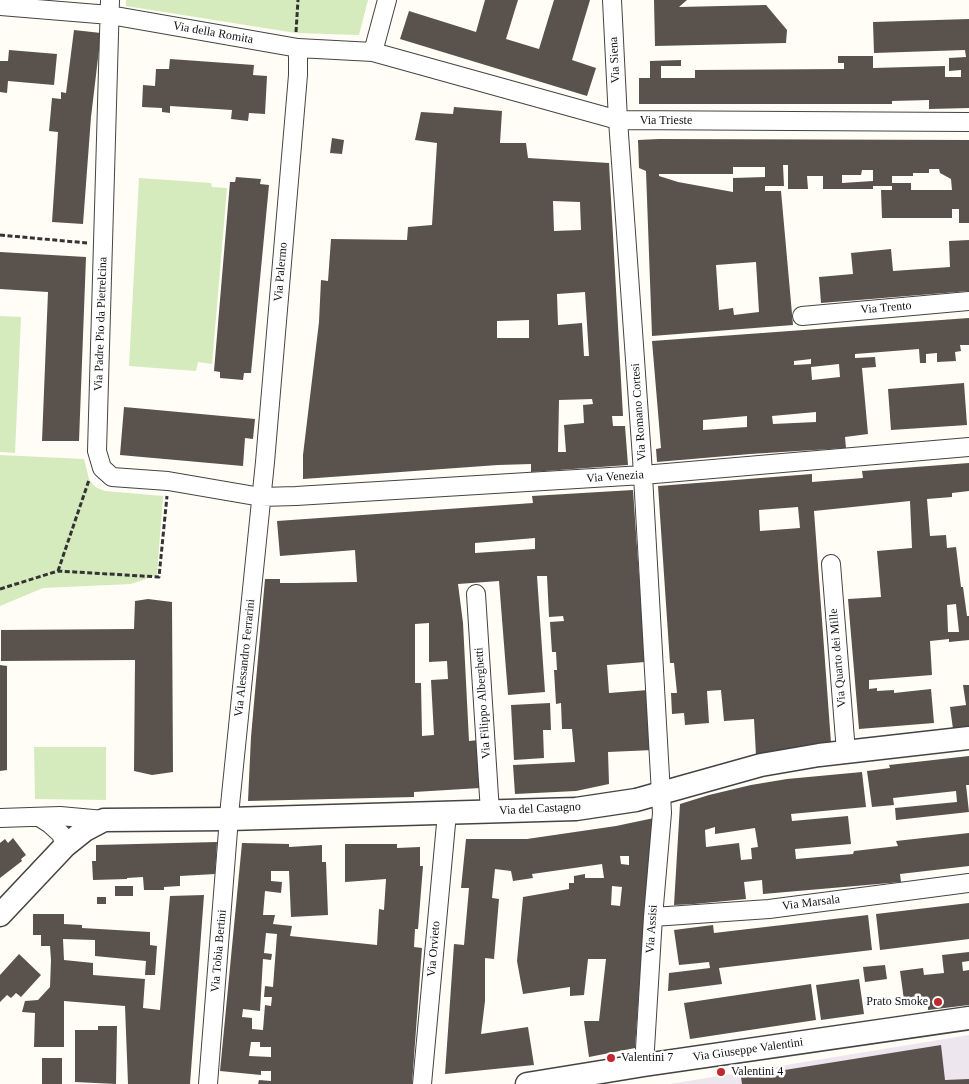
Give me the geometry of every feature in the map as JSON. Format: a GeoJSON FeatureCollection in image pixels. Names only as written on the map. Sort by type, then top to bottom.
{"type":"FeatureCollection","features":[{"type":"Feature","properties":{"kind":"street"},"geometry":{"type":"LineString","coordinates":[[373,52],[387,0]]}},
{"type":"Feature","properties":{"kind":"street","name":"Via Siena"},"geometry":{"type":"LineString","coordinates":[[612,0],[618,120]]}},
{"type":"Feature","properties":{"kind":"street","name":"Via della Romita"},"geometry":{"type":"LineString","coordinates":[[0,6],[110,8],[298,48],[373,52]]}},
{"type":"Feature","properties":{"kind":"street","name":"Via Padre Pio da Pietrelcina"},"geometry":{"type":"LineString","coordinates":[[102,468],[97,451],[110,8]]}},
{"type":"Feature","properties":{"kind":"street","name":"Via Palermo"},"geometry":{"type":"LineString","coordinates":[[261,496],[297,95],[298,48]]}},
{"type":"Feature","properties":{"kind":"street","name":"Via Trieste"},"geometry":{"type":"LineString","coordinates":[[373,52],[618,120],[969,122]]}},
{"type":"Feature","properties":{"kind":"street","name":"Via Romano Cortesi"},"geometry":{"type":"LineString","coordinates":[[618,120],[643,475],[661,794]]}},
{"type":"Feature","properties":{"kind":"street","name":"Via Trento"},"geometry":{"type":"LineString","coordinates":[[802,316],[969,301]]}},
{"type":"Feature","properties":{"kind":"street","name":"Via Venezia"},"geometry":{"type":"LineString","coordinates":[[261,496],[296,496],[643,475],[969,448]]}},
{"type":"Feature","properties":{"kind":"street"},"geometry":{"type":"LineString","coordinates":[[102,468],[112,477],[168,481],[261,496]]}},
{"type":"Feature","properties":{"kind":"street","name":"Via Alessandro Ferrarini"},"geometry":{"type":"LineString","coordinates":[[229,819],[261,496]]}},
{"type":"Feature","properties":{"kind":"street","name":"Via Quarto dei Mille"},"geometry":{"type":"LineString","coordinates":[[831,564],[846,752]]}},
{"type":"Feature","properties":{"kind":"street","name":"Via Filippo Alberghetti"},"geometry":{"type":"LineString","coordinates":[[476,594],[490,812]]}},
{"type":"Feature","properties":{"kind":"street","name":"Via del Castagno"},"geometry":{"type":"LineString","coordinates":[[0,818],[60,816],[104,820],[229,819],[576,809],[636,800],[762,765],[819,755],[969,738]]}},
{"type":"Feature","properties":{"kind":"street","name":"Via Assisi"},"geometry":{"type":"LineString","coordinates":[[644,1065],[653,917],[662,813],[661,794]]}},
{"type":"Feature","properties":{"kind":"street","name":"Via Orvieto"},"geometry":{"type":"LineString","coordinates":[[422,1084],[447,813]]}},
{"type":"Feature","properties":{"kind":"street"},"geometry":{"type":"LineString","coordinates":[[39,817],[61,834],[66,846]]}},
{"type":"Feature","properties":{"kind":"street","name":"Via Tobia Bertini"},"geometry":{"type":"LineString","coordinates":[[208,1084],[229,819]]}},
{"type":"Feature","properties":{"kind":"street","name":"Via del Castagno"},"geometry":{"type":"LineString","coordinates":[[0,915],[66,846],[85,830],[104,820]]}},
{"type":"Feature","properties":{"kind":"street","name":"Via Marsala"},"geometry":{"type":"LineString","coordinates":[[653,917],[769,909],[969,884]]}},
{"type":"Feature","properties":{"kind":"street","name":"Via Giuseppe Valentini"},"geometry":{"type":"LineString","coordinates":[[527,1084],[644,1065],[969,1018]]}},
{"type":"Feature","properties":{"kind":"path"},"geometry":{"type":"LineString","coordinates":[[298,0],[296,33],[298,48]]}},
{"type":"Feature","properties":{"kind":"path"},"geometry":{"type":"LineString","coordinates":[[0,235],[103,244]]}},
{"type":"Feature","properties":{"kind":"path"},"geometry":{"type":"LineString","coordinates":[[58,571],[89,479],[102,468]]}},
{"type":"Feature","properties":{"kind":"path"},"geometry":{"type":"LineString","coordinates":[[0,590],[58,571],[159,578],[168,481]]}},
{"type":"Feature","properties":{"kind":"shaded area"},"geometry":{"type":"Polygon","coordinates":[[[969,1035],[969,1084],[670,1084],[969,1035]]]}},
{"type":"Feature","properties":{"kind":"green space"},"geometry":{"type":"Polygon","coordinates":[[[126,0],[368,0],[359,35],[296,33],[126,6],[126,0]]]}},
{"type":"Feature","properties":{"kind":"green space"},"geometry":{"type":"Polygon","coordinates":[[[139,178],[211,183],[212,187],[227,188],[212,364],[198,362],[196,371],[129,366],[139,178]]]}},
{"type":"Feature","properties":{"kind":"green space"},"geometry":{"type":"Polygon","coordinates":[[[0,316],[21,317],[15,453],[0,452],[0,316]]]}},
{"type":"Feature","properties":{"kind":"green space"},"geometry":{"type":"Polygon","coordinates":[[[0,455],[84,459],[89,479],[95,487],[105,491],[163,496],[157,575],[131,584],[43,588],[0,606],[0,455]]]}},
{"type":"Feature","properties":{"kind":"green space"},"geometry":{"type":"Polygon","coordinates":[[[34,747],[106,747],[106,800],[35,799],[34,747]]]}},
{"type":"Feature","properties":{"kind":"building"},"geometry":{"type":"Polygon","coordinates":[[[485,0],[518,0],[506,39],[539,49],[554,0],[590,0],[572,60],[596,68],[587,96],[400,39],[409,11],[476,32],[485,0]]]}},
{"type":"Feature","properties":{"kind":"building"},"geometry":{"type":"Polygon","coordinates":[[[654,0],[687,0],[679,7],[766,5],[787,30],[786,43],[655,46],[654,0]]]}},
{"type":"Feature","properties":{"kind":"building"},"geometry":{"type":"Polygon","coordinates":[[[969,19],[969,108],[929,109],[929,100],[892,101],[892,104],[639,104],[639,78],[650,78],[650,61],[681,60],[681,66],[661,66],[661,78],[695,78],[695,70],[844,69],[844,63],[838,63],[838,56],[873,56],[873,68],[945,66],[945,77],[961,77],[961,70],[949,71],[949,58],[966,57],[965,50],[874,53],[873,22],[969,19]]]}},
{"type":"Feature","properties":{"kind":"building"},"geometry":{"type":"Polygon","coordinates":[[[74,30],[101,33],[91,117],[83,224],[52,222],[58,132],[49,131],[52,98],[61,99],[61,92],[66,93],[74,30]]]}},
{"type":"Feature","properties":{"kind":"building"},"geometry":{"type":"Polygon","coordinates":[[[9,50],[57,54],[54,85],[8,81],[7,93],[0,92],[0,61],[8,61],[9,50]]]}},
{"type":"Feature","properties":{"kind":"building"},"geometry":{"type":"Polygon","coordinates":[[[170,59],[254,65],[253,75],[267,76],[265,114],[249,113],[248,121],[231,119],[232,110],[170,106],[170,113],[162,112],[162,108],[142,107],[143,85],[155,86],[156,69],[169,69],[170,59]]]}},
{"type":"Feature","properties":{"kind":"building"},"geometry":{"type":"Polygon","coordinates":[[[454,107],[502,111],[500,143],[526,143],[528,158],[609,163],[623,416],[612,416],[613,426],[625,426],[628,465],[531,472],[531,464],[498,465],[303,479],[303,455],[319,322],[321,280],[328,281],[331,239],[407,240],[408,227],[432,225],[437,143],[415,140],[421,112],[453,114],[454,107]],[[553,201],[554,231],[581,230],[580,202],[553,201]],[[585,292],[557,294],[558,325],[582,323],[584,356],[589,356],[585,292]],[[529,320],[497,321],[497,338],[529,338],[529,320]],[[592,399],[559,400],[558,452],[566,452],[564,425],[584,423],[583,405],[593,404],[592,399]]]}},
{"type":"Feature","properties":{"kind":"building"},"geometry":{"type":"Polygon","coordinates":[[[332,138],[344,140],[342,154],[330,153],[332,138]]]}},
{"type":"Feature","properties":{"kind":"building"},"geometry":{"type":"Polygon","coordinates":[[[638,140],[969,140],[969,223],[959,223],[959,209],[952,209],[952,218],[882,218],[881,190],[892,190],[892,186],[873,186],[873,189],[823,189],[823,176],[807,176],[808,189],[788,189],[788,165],[783,165],[784,186],[765,186],[765,191],[781,191],[793,325],[652,336],[646,171],[639,168],[638,140]],[[733,167],[733,174],[659,174],[659,176],[678,182],[733,192],[733,178],[765,177],[765,167],[733,167]],[[929,169],[929,173],[913,173],[913,176],[892,176],[892,183],[911,183],[911,190],[952,190],[951,179],[940,173],[939,169],[929,169]],[[862,170],[861,175],[842,175],[842,183],[873,181],[873,170],[862,170]],[[756,262],[716,265],[719,310],[733,308],[734,315],[759,312],[756,262]]]}},
{"type":"Feature","properties":{"kind":"building"},"geometry":{"type":"Polygon","coordinates":[[[236,177],[261,179],[260,184],[269,185],[251,373],[244,373],[243,380],[220,378],[220,372],[214,371],[230,182],[235,182],[236,177]]]}},
{"type":"Feature","properties":{"kind":"building"},"geometry":{"type":"Polygon","coordinates":[[[969,240],[969,291],[821,303],[819,277],[853,274],[851,253],[891,249],[893,271],[950,267],[949,241],[969,240]]]}},
{"type":"Feature","properties":{"kind":"building"},"geometry":{"type":"Polygon","coordinates":[[[0,252],[86,257],[79,441],[42,441],[48,292],[0,289],[0,252]]]}},
{"type":"Feature","properties":{"kind":"building"},"geometry":{"type":"Polygon","coordinates":[[[969,318],[969,345],[960,345],[961,351],[955,352],[956,361],[937,362],[937,353],[926,354],[926,363],[920,363],[919,349],[855,354],[855,358],[875,357],[876,367],[862,368],[868,434],[845,437],[846,448],[657,462],[656,449],[661,448],[652,341],[969,318]],[[811,359],[794,361],[794,365],[811,364],[811,359]],[[839,364],[811,367],[812,380],[840,377],[839,364]],[[816,412],[772,416],[773,424],[816,422],[816,412]],[[747,416],[703,420],[703,430],[747,427],[747,416]]]}},
{"type":"Feature","properties":{"kind":"building"},"geometry":{"type":"Polygon","coordinates":[[[964,383],[967,425],[891,430],[888,389],[964,383]]]}},
{"type":"Feature","properties":{"kind":"building"},"geometry":{"type":"Polygon","coordinates":[[[124,407],[255,419],[253,439],[245,438],[243,466],[120,455],[124,407]]]}},
{"type":"Feature","properties":{"kind":"building"},"geometry":{"type":"Polygon","coordinates":[[[969,463],[969,491],[952,493],[952,497],[927,499],[930,536],[946,535],[947,548],[956,547],[961,587],[963,587],[967,616],[969,616],[969,640],[949,642],[949,639],[930,641],[932,675],[869,680],[869,689],[877,688],[877,691],[894,690],[894,693],[931,689],[934,723],[859,729],[848,599],[881,597],[877,551],[912,548],[910,501],[814,511],[831,743],[756,755],[754,719],[724,721],[721,690],[707,691],[709,723],[685,725],[684,713],[672,714],[671,693],[677,693],[674,663],[670,663],[658,486],[812,474],[812,482],[863,478],[862,471],[969,463]],[[798,507],[759,510],[760,531],[800,528],[798,507]],[[956,604],[947,605],[948,632],[959,632],[956,604]]]}},
{"type":"Feature","properties":{"kind":"building"},"geometry":{"type":"Polygon","coordinates":[[[633,490],[645,662],[607,665],[609,693],[648,690],[653,750],[608,752],[609,784],[576,791],[515,794],[513,765],[575,762],[572,729],[562,729],[561,703],[556,704],[554,670],[557,670],[556,652],[552,652],[550,622],[564,621],[563,616],[549,617],[547,576],[537,576],[545,692],[508,695],[499,581],[458,584],[463,623],[469,741],[479,740],[480,788],[414,792],[414,797],[248,801],[251,737],[265,579],[280,579],[280,583],[357,582],[355,550],[280,556],[277,521],[533,503],[532,496],[633,490]],[[535,538],[475,543],[475,553],[535,549],[535,538]],[[429,623],[415,624],[415,683],[421,683],[422,736],[434,735],[431,680],[448,679],[447,661],[429,662],[429,623]]]}},
{"type":"Feature","properties":{"kind":"building"},"geometry":{"type":"Polygon","coordinates":[[[148,599],[172,602],[173,772],[152,775],[134,771],[135,660],[1,661],[1,630],[134,629],[135,601],[148,599]]]}},
{"type":"Feature","properties":{"kind":"building"},"geometry":{"type":"Polygon","coordinates":[[[0,665],[7,666],[7,770],[0,771],[0,665]]]}},
{"type":"Feature","properties":{"kind":"building"},"geometry":{"type":"Polygon","coordinates":[[[963,685],[969,685],[969,727],[953,729],[950,707],[966,705],[963,685]]]}},
{"type":"Feature","properties":{"kind":"building"},"geometry":{"type":"Polygon","coordinates":[[[550,703],[551,730],[543,730],[544,758],[514,760],[511,705],[550,703]]]}},
{"type":"Feature","properties":{"kind":"building"},"geometry":{"type":"Polygon","coordinates":[[[969,756],[969,785],[966,785],[969,812],[896,820],[895,808],[957,802],[956,791],[893,798],[894,805],[872,807],[867,771],[890,768],[889,765],[969,756]]]}},
{"type":"Feature","properties":{"kind":"building"},"geometry":{"type":"Polygon","coordinates":[[[862,772],[866,807],[791,814],[792,821],[848,816],[851,844],[795,849],[796,859],[853,854],[854,851],[898,846],[896,841],[969,833],[969,866],[900,874],[901,882],[763,894],[762,880],[744,882],[746,899],[674,905],[680,804],[751,785],[787,779],[862,772]],[[715,827],[705,830],[706,847],[739,843],[741,860],[752,859],[751,848],[758,847],[755,828],[715,834],[715,827]]]}},
{"type":"Feature","properties":{"kind":"building"},"geometry":{"type":"Polygon","coordinates":[[[654,818],[646,889],[635,1048],[589,1057],[584,1021],[599,1021],[606,959],[588,959],[584,995],[570,996],[570,987],[523,994],[517,961],[523,897],[569,889],[569,883],[574,883],[574,876],[585,874],[585,878],[604,878],[602,864],[532,874],[533,878],[513,881],[511,871],[495,869],[492,898],[499,899],[494,959],[485,958],[485,1001],[481,1034],[528,1027],[534,1065],[445,1074],[454,944],[464,945],[469,888],[461,888],[466,839],[527,839],[616,826],[654,818]],[[620,856],[621,864],[629,865],[629,856],[620,856]],[[612,886],[611,905],[620,906],[622,887],[612,886]]]}},
{"type":"Feature","properties":{"kind":"building"},"geometry":{"type":"Polygon","coordinates":[[[13,838],[26,855],[21,859],[22,861],[0,878],[0,843],[5,839],[8,843],[13,838]]]}},
{"type":"Feature","properties":{"kind":"building"},"geometry":{"type":"Polygon","coordinates":[[[217,842],[215,874],[180,876],[180,886],[164,887],[164,890],[144,890],[143,877],[93,880],[92,861],[96,861],[96,845],[217,842]]]}},
{"type":"Feature","properties":{"kind":"building"},"geometry":{"type":"Polygon","coordinates":[[[242,843],[289,844],[289,847],[322,845],[322,862],[326,862],[328,915],[291,917],[289,871],[271,871],[271,881],[282,882],[281,893],[265,891],[263,915],[275,915],[273,924],[292,926],[290,936],[377,945],[379,909],[384,910],[386,879],[345,882],[345,844],[397,844],[397,848],[420,847],[420,866],[423,866],[418,929],[415,929],[414,947],[422,948],[412,1084],[258,1084],[259,1080],[271,1081],[271,1071],[261,1071],[261,1075],[220,1071],[242,843]],[[266,933],[264,953],[272,954],[271,960],[263,959],[260,1011],[243,1009],[242,1017],[252,1018],[252,1029],[263,1030],[265,1005],[271,1006],[272,997],[264,997],[265,986],[273,987],[277,934],[266,933]],[[251,1042],[249,1056],[271,1057],[271,1047],[260,1047],[260,1042],[251,1042]]]}},
{"type":"Feature","properties":{"kind":"building"},"geometry":{"type":"Polygon","coordinates":[[[115,886],[133,886],[133,896],[115,896],[115,886]]]}},
{"type":"Feature","properties":{"kind":"building"},"geometry":{"type":"Polygon","coordinates":[[[204,895],[190,1084],[128,1084],[125,1006],[64,1001],[64,1047],[34,1047],[35,1013],[22,1012],[25,1001],[38,1000],[50,987],[51,960],[50,946],[41,946],[41,935],[33,935],[33,914],[64,914],[64,924],[82,925],[82,928],[150,932],[150,945],[157,946],[155,975],[145,975],[146,961],[95,956],[95,940],[63,939],[64,960],[93,963],[93,975],[145,979],[143,1008],[160,1010],[170,896],[204,895]]]}},
{"type":"Feature","properties":{"kind":"building"},"geometry":{"type":"Polygon","coordinates":[[[97,897],[106,897],[106,904],[97,904],[97,897]]]}},
{"type":"Feature","properties":{"kind":"building"},"geometry":{"type":"Polygon","coordinates":[[[969,903],[969,939],[880,950],[876,914],[969,903]]]}},
{"type":"Feature","properties":{"kind":"building"},"geometry":{"type":"Polygon","coordinates":[[[868,915],[872,950],[719,968],[722,984],[668,991],[669,973],[710,968],[709,962],[679,965],[674,930],[713,925],[714,933],[868,915]]]}},
{"type":"Feature","properties":{"kind":"building"},"geometry":{"type":"Polygon","coordinates":[[[969,952],[969,961],[962,962],[963,971],[969,970],[969,1005],[928,1010],[928,1004],[905,1007],[900,971],[923,968],[924,975],[944,973],[942,955],[969,952]]]}},
{"type":"Feature","properties":{"kind":"building"},"geometry":{"type":"Polygon","coordinates":[[[19,954],[41,975],[21,997],[16,993],[11,998],[7,995],[0,1002],[0,975],[19,954]]]}},
{"type":"Feature","properties":{"kind":"building"},"geometry":{"type":"Polygon","coordinates":[[[885,965],[887,979],[865,982],[863,967],[885,965]]]}},
{"type":"Feature","properties":{"kind":"building"},"geometry":{"type":"Polygon","coordinates":[[[859,979],[864,1014],[821,1020],[816,985],[859,979]]]}},
{"type":"Feature","properties":{"kind":"building"},"geometry":{"type":"Polygon","coordinates":[[[811,984],[816,1020],[690,1039],[684,1003],[811,984]]]}},
{"type":"Feature","properties":{"kind":"building"},"geometry":{"type":"Polygon","coordinates":[[[98,1026],[117,1026],[116,1084],[75,1082],[75,1030],[98,1030],[98,1026]]]}},
{"type":"Feature","properties":{"kind":"building"},"geometry":{"type":"Polygon","coordinates":[[[941,1045],[945,1080],[969,1079],[969,1084],[742,1084],[741,1077],[941,1045]]]}},
{"type":"Feature","properties":{"kind":"building"},"geometry":{"type":"Polygon","coordinates":[[[42,1058],[62,1058],[62,1084],[42,1084],[42,1058]]]}},
{"type":"Feature","properties":{"kind":"place","name":"Prato Smoke"},"geometry":{"type":"Point","coordinates":[938,1002]}},
{"type":"Feature","properties":{"kind":"place","name":"Valentini 7"},"geometry":{"type":"Point","coordinates":[611,1058]}},
{"type":"Feature","properties":{"kind":"place","name":"Valentini 4"},"geometry":{"type":"Point","coordinates":[721,1072]}}]}
